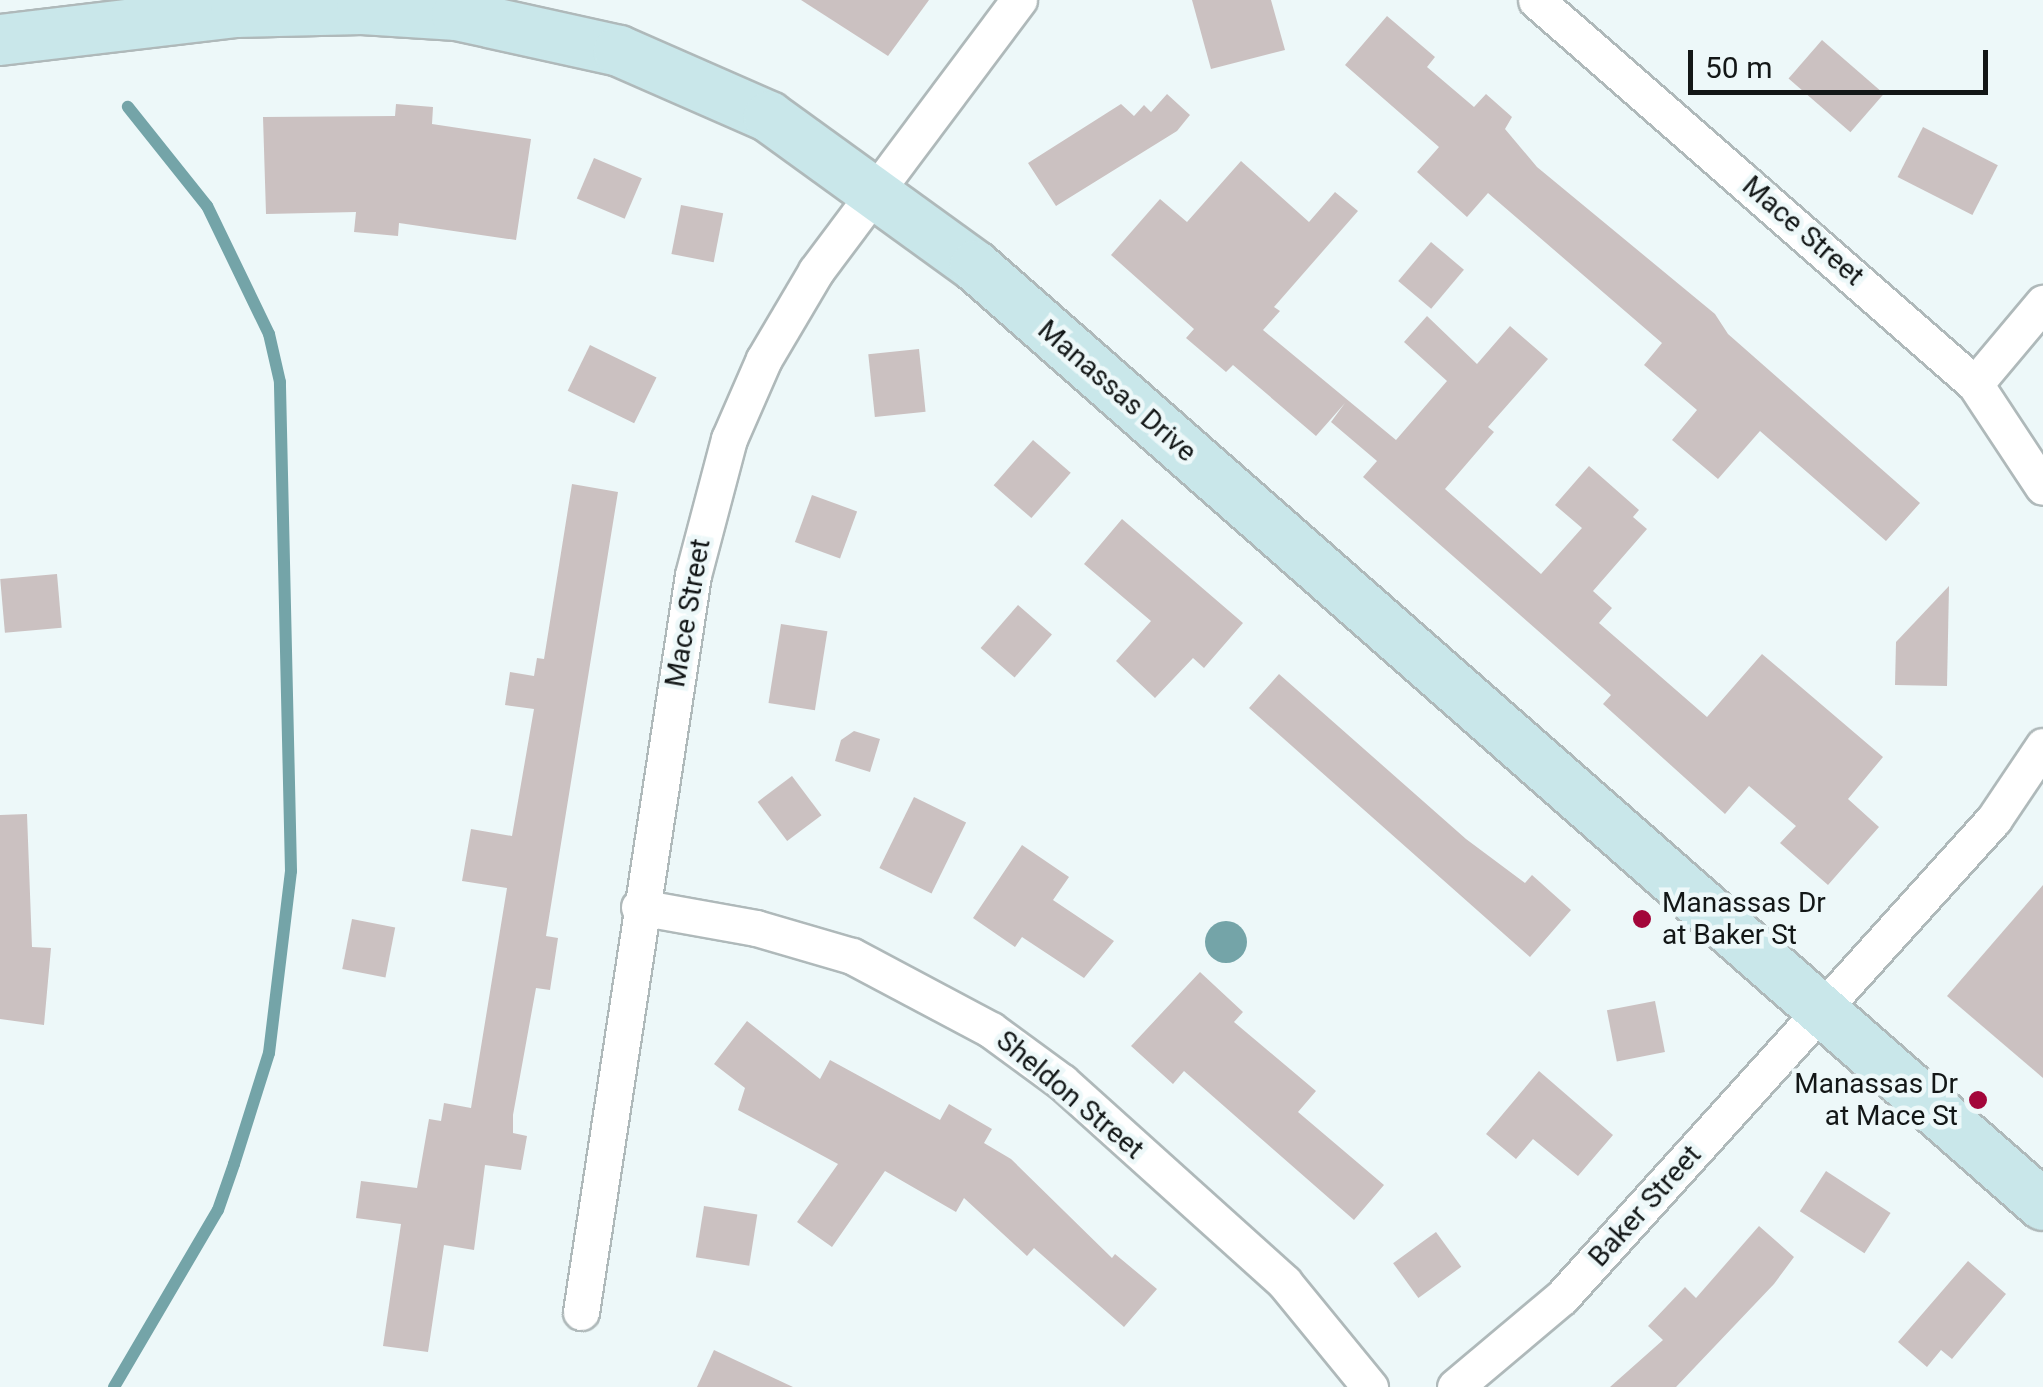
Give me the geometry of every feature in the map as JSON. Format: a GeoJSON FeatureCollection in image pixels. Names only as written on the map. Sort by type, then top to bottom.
{"type":"FeatureCollection","features":[{"type":"Feature","properties":{"kind":"main road","name":"Manassas Drive"},"geometry":{"type":"LineString","coordinates":[[0,40],[236,12],[456,15],[619,51],[696,80],[769,117],[875,188],[975,266],[2043,1205]]}},
{"type":"Feature","properties":{"kind":"street","name":"Mace Street"},"geometry":{"type":"LineString","coordinates":[[581,1312],[692,575],[730,440],[764,359],[875,188],[1019,0]]}},
{"type":"Feature","properties":{"kind":"street","name":"Mace Street"},"geometry":{"type":"LineString","coordinates":[[1536,0],[1975,384],[2043,487]]}},
{"type":"Feature","properties":{"kind":"street"},"geometry":{"type":"LineString","coordinates":[[1975,384],[2043,303]]}},
{"type":"Feature","properties":{"kind":"street"},"geometry":{"type":"LineString","coordinates":[[1822,1012],[1994,818],[2043,746]]}},
{"type":"Feature","properties":{"kind":"street","name":"Sheldon Street"},"geometry":{"type":"LineString","coordinates":[[639,907],[756,928],[852,956],[991,1030],[1062,1082],[1284,1282],[1370,1387]]}},
{"type":"Feature","properties":{"kind":"street","name":"Baker Street"},"geometry":{"type":"LineString","coordinates":[[1455,1387],[1562,1296],[1822,1012]]}},
{"type":"Feature","properties":{"kind":"water"},"geometry":{"type":"Polygon","coordinates":[[[1226,921],[1241,927],[1247,942],[1241,957],[1226,963],[1211,957],[1205,942],[1211,927],[1226,921]]]}},
{"type":"Feature","properties":{"kind":"building"},"geometry":{"type":"Polygon","coordinates":[[[801,0],[929,0],[888,56],[801,0]]]}},
{"type":"Feature","properties":{"kind":"building"},"geometry":{"type":"Polygon","coordinates":[[[1192,0],[1271,0],[1285,50],[1211,69],[1192,0]]]}},
{"type":"Feature","properties":{"kind":"building"},"geometry":{"type":"Polygon","coordinates":[[[1387,16],[1435,57],[1427,67],[1474,107],[1486,94],[1512,117],[1505,129],[1537,167],[1715,314],[1728,334],[1920,503],[1886,541],[1760,431],[1718,479],[1672,440],[1697,410],[1644,365],[1662,343],[1488,193],[1467,217],[1417,172],[1439,147],[1345,65],[1387,16]]]}},
{"type":"Feature","properties":{"kind":"building"},"geometry":{"type":"Polygon","coordinates":[[[1822,40],[1884,94],[1850,132],[1789,78],[1822,40]]]}},
{"type":"Feature","properties":{"kind":"building"},"geometry":{"type":"Polygon","coordinates":[[[1167,94],[1190,115],[1177,131],[1056,206],[1028,163],[1121,104],[1134,116],[1144,105],[1151,112],[1167,94]]]}},
{"type":"Feature","properties":{"kind":"building"},"geometry":{"type":"Polygon","coordinates":[[[396,104],[433,107],[432,124],[531,139],[516,240],[399,223],[398,236],[354,232],[356,212],[266,214],[263,117],[395,116],[396,104]]]}},
{"type":"Feature","properties":{"kind":"building"},"geometry":{"type":"Polygon","coordinates":[[[1923,127],[1998,165],[1972,215],[1898,177],[1923,127]]]}},
{"type":"Feature","properties":{"kind":"building"},"geometry":{"type":"Polygon","coordinates":[[[594,158],[642,178],[625,219],[577,199],[594,158]]]}},
{"type":"Feature","properties":{"kind":"building"},"geometry":{"type":"Polygon","coordinates":[[[1241,161],[1309,222],[1335,192],[1358,211],[1274,307],[1280,311],[1263,330],[1396,440],[1447,381],[1404,342],[1427,316],[1477,364],[1510,326],[1548,359],[1488,427],[1494,432],[1445,489],[1541,574],[1582,528],[1555,505],[1589,466],[1639,510],[1633,517],[1647,529],[1593,591],[1612,608],[1599,623],[1707,717],[1762,654],[1883,757],[1848,799],[1879,827],[1828,885],[1780,843],[1796,826],[1749,786],[1725,814],[1603,704],[1611,695],[1363,477],[1377,461],[1331,422],[1345,403],[1316,436],[1233,365],[1226,372],[1186,338],[1194,329],[1111,255],[1160,199],[1187,222],[1241,161]]]}},
{"type":"Feature","properties":{"kind":"building"},"geometry":{"type":"Polygon","coordinates":[[[681,205],[723,213],[714,262],[671,254],[681,205]]]}},
{"type":"Feature","properties":{"kind":"building"},"geometry":{"type":"Polygon","coordinates":[[[1431,242],[1464,270],[1431,309],[1398,281],[1431,242]]]}},
{"type":"Feature","properties":{"kind":"building"},"geometry":{"type":"Polygon","coordinates":[[[590,345],[657,377],[634,423],[568,391],[590,345]]]}},
{"type":"Feature","properties":{"kind":"building"},"geometry":{"type":"Polygon","coordinates":[[[919,349],[926,412],[875,417],[868,354],[919,349]]]}},
{"type":"Feature","properties":{"kind":"building"},"geometry":{"type":"Polygon","coordinates":[[[1033,440],[1071,473],[1031,518],[994,485],[1033,440]]]}},
{"type":"Feature","properties":{"kind":"building"},"geometry":{"type":"Polygon","coordinates":[[[572,484],[618,492],[546,936],[558,938],[550,990],[536,988],[513,1115],[513,1133],[527,1136],[521,1170],[485,1165],[474,1250],[444,1245],[428,1352],[383,1346],[401,1224],[356,1218],[361,1181],[417,1188],[429,1119],[441,1121],[444,1103],[471,1108],[507,888],[462,881],[471,829],[512,836],[534,709],[505,705],[510,672],[534,676],[537,658],[544,659],[572,484]]]}},
{"type":"Feature","properties":{"kind":"building"},"geometry":{"type":"Polygon","coordinates":[[[812,495],[857,511],[840,558],[795,542],[812,495]]]}},
{"type":"Feature","properties":{"kind":"building"},"geometry":{"type":"Polygon","coordinates":[[[1122,519],[1243,623],[1204,668],[1193,658],[1155,698],[1116,661],[1151,621],[1084,564],[1122,519]]]}},
{"type":"Feature","properties":{"kind":"building"},"geometry":{"type":"Polygon","coordinates":[[[57,574],[62,628],[5,633],[0,579],[57,574]]]}},
{"type":"Feature","properties":{"kind":"building"},"geometry":{"type":"Polygon","coordinates":[[[1949,586],[1947,686],[1895,685],[1896,642],[1949,586]]]}},
{"type":"Feature","properties":{"kind":"building"},"geometry":{"type":"Polygon","coordinates":[[[1018,605],[1052,635],[1015,678],[981,648],[1018,605]]]}},
{"type":"Feature","properties":{"kind":"building"},"geometry":{"type":"Polygon","coordinates":[[[781,624],[827,631],[815,710],[768,703],[781,624]]]}},
{"type":"Feature","properties":{"kind":"building"},"geometry":{"type":"Polygon","coordinates":[[[1279,674],[1466,839],[1525,883],[1532,875],[1571,910],[1530,957],[1249,708],[1279,674]]]}},
{"type":"Feature","properties":{"kind":"building"},"geometry":{"type":"Polygon","coordinates":[[[854,731],[880,739],[870,772],[835,761],[841,740],[854,731]]]}},
{"type":"Feature","properties":{"kind":"building"},"geometry":{"type":"Polygon","coordinates":[[[792,776],[821,815],[787,841],[758,802],[792,776]]]}},
{"type":"Feature","properties":{"kind":"building"},"geometry":{"type":"Polygon","coordinates":[[[914,797],[966,822],[931,893],[879,868],[914,797]]]}},
{"type":"Feature","properties":{"kind":"building"},"geometry":{"type":"Polygon","coordinates":[[[27,814],[32,947],[51,948],[44,1025],[0,1019],[0,815],[27,814]]]}},
{"type":"Feature","properties":{"kind":"building"},"geometry":{"type":"Polygon","coordinates":[[[1022,845],[1069,877],[1053,900],[1114,941],[1084,978],[1022,937],[1015,947],[973,918],[1022,845]]]}},
{"type":"Feature","properties":{"kind":"building"},"geometry":{"type":"Polygon","coordinates":[[[2043,885],[2043,1078],[1947,996],[2043,885]]]}},
{"type":"Feature","properties":{"kind":"building"},"geometry":{"type":"Polygon","coordinates":[[[352,919],[395,927],[385,977],[342,969],[352,919]]]}},
{"type":"Feature","properties":{"kind":"building"},"geometry":{"type":"Polygon","coordinates":[[[1200,972],[1243,1012],[1234,1022],[1316,1091],[1298,1112],[1384,1185],[1354,1220],[1184,1071],[1173,1084],[1131,1046],[1200,972]]]}},
{"type":"Feature","properties":{"kind":"building"},"geometry":{"type":"Polygon","coordinates":[[[1655,1001],[1665,1052],[1617,1061],[1607,1010],[1655,1001]]]}},
{"type":"Feature","properties":{"kind":"building"},"geometry":{"type":"Polygon","coordinates":[[[747,1021],[820,1079],[830,1060],[940,1120],[949,1104],[992,1129],[984,1143],[1011,1159],[1112,1258],[1115,1254],[1157,1289],[1124,1327],[1034,1248],[1027,1256],[964,1198],[956,1212],[885,1171],[832,1247],[797,1222],[838,1164],[738,1110],[745,1088],[714,1064],[747,1021]]]}},
{"type":"Feature","properties":{"kind":"building"},"geometry":{"type":"Polygon","coordinates":[[[1539,1071],[1613,1135],[1578,1176],[1533,1139],[1516,1159],[1486,1134],[1539,1071]]]}},
{"type":"Feature","properties":{"kind":"building"},"geometry":{"type":"Polygon","coordinates":[[[1826,1171],[1891,1213],[1864,1253],[1800,1211],[1826,1171]]]}},
{"type":"Feature","properties":{"kind":"building"},"geometry":{"type":"Polygon","coordinates":[[[704,1206],[757,1214],[749,1266],[696,1257],[704,1206]]]}},
{"type":"Feature","properties":{"kind":"building"},"geometry":{"type":"Polygon","coordinates":[[[1759,1226],[1794,1257],[1774,1284],[1676,1387],[1610,1387],[1663,1340],[1648,1326],[1685,1287],[1696,1298],[1759,1226]]]}},
{"type":"Feature","properties":{"kind":"building"},"geometry":{"type":"Polygon","coordinates":[[[1436,1232],[1461,1267],[1418,1298],[1393,1263],[1436,1232]]]}},
{"type":"Feature","properties":{"kind":"building"},"geometry":{"type":"Polygon","coordinates":[[[1968,1261],[2006,1294],[1952,1359],[1941,1350],[1927,1367],[1898,1342],[1968,1261]]]}},
{"type":"Feature","properties":{"kind":"building"},"geometry":{"type":"Polygon","coordinates":[[[714,1350],[793,1387],[697,1387],[714,1350]]]}},
{"type":"Feature","properties":{"kind":"waterway"},"geometry":{"type":"LineString","coordinates":[[114,1387],[218,1210],[234,1164],[269,1053],[291,871],[280,382],[269,334],[207,206],[128,107]]}},
{"type":"Feature","properties":{"kind":"place","name":"Manassas Dr at Baker St"},"geometry":{"type":"Point","coordinates":[1642,919]}},
{"type":"Feature","properties":{"kind":"place","name":"Manassas Dr at Mace St"},"geometry":{"type":"Point","coordinates":[1978,1100]}}]}
